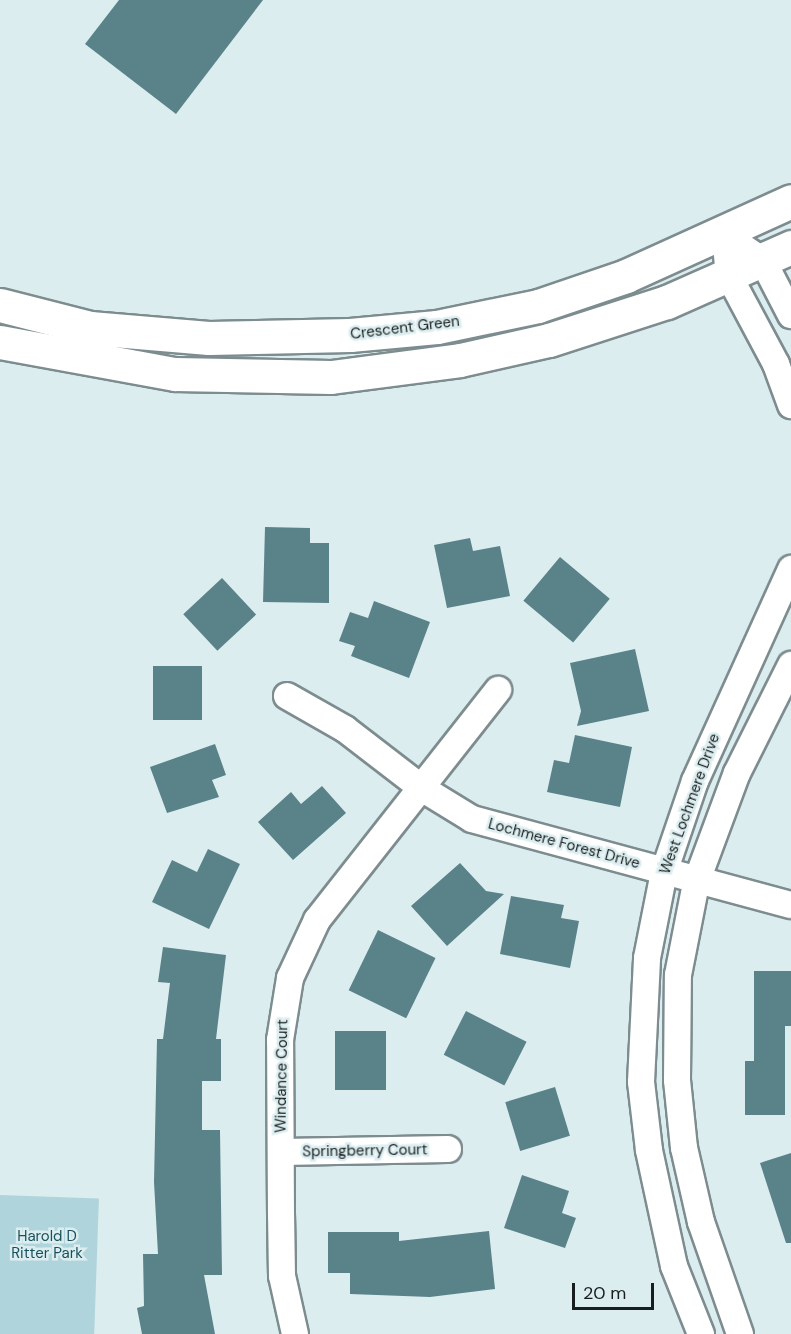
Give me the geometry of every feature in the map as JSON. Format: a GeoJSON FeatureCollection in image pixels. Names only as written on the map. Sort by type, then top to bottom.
{"type":"FeatureCollection","features":[{"type":"Feature","properties":{"kind":"street","name":"Crescent Green"},"geometry":{"type":"LineString","coordinates":[[0,305],[90,328],[185,336],[361,334],[437,327],[538,306],[725,235],[791,201]]}},
{"type":"Feature","properties":{"kind":"street"},"geometry":{"type":"LineString","coordinates":[[777,254],[725,235],[729,276],[776,364],[791,405]]}},
{"type":"Feature","properties":{"kind":"street"},"geometry":{"type":"LineString","coordinates":[[0,342],[175,374],[330,377],[505,351],[656,306],[777,254]]}},
{"type":"Feature","properties":{"kind":"street"},"geometry":{"type":"LineString","coordinates":[[777,254],[791,315]]}},
{"type":"Feature","properties":{"kind":"street","name":"West Lochmere Drive"},"geometry":{"type":"LineString","coordinates":[[701,1334],[674,1266],[661,1217],[641,1082],[647,958],[663,872],[707,752],[791,568]]}},
{"type":"Feature","properties":{"kind":"street"},"geometry":{"type":"LineString","coordinates":[[740,1334],[700,1222],[684,1148],[677,1080],[678,975],[696,883],[737,773],[791,665]]}},
{"type":"Feature","properties":{"kind":"street","name":"Windance Court"},"geometry":{"type":"LineString","coordinates":[[295,1334],[282,1276],[280,1040],[283,1009],[300,950],[317,920],[423,789],[498,690]]}},
{"type":"Feature","properties":{"kind":"street","name":"Lochmere Forest Drive"},"geometry":{"type":"LineString","coordinates":[[287,696],[345,729],[423,789],[472,819],[696,883],[791,905]]}},
{"type":"Feature","properties":{"kind":"street","name":"Springberry Court"},"geometry":{"type":"LineString","coordinates":[[281,1152],[448,1149]]}},
{"type":"Feature","properties":{"kind":"green space","name":"Harold D Ritter Park"},"geometry":{"type":"Polygon","coordinates":[[[0,1195],[99,1198],[94,1334],[0,1334],[0,1195]]]}},
{"type":"Feature","properties":{"kind":"building"},"geometry":{"type":"Polygon","coordinates":[[[119,0],[263,0],[176,114],[85,44],[119,0]]]}},
{"type":"Feature","properties":{"kind":"building"},"geometry":{"type":"Polygon","coordinates":[[[265,527],[310,528],[310,543],[329,543],[329,603],[263,602],[265,527]]]}},
{"type":"Feature","properties":{"kind":"building"},"geometry":{"type":"Polygon","coordinates":[[[470,538],[473,551],[500,546],[510,596],[447,608],[434,545],[470,538]]]}},
{"type":"Feature","properties":{"kind":"building"},"geometry":{"type":"Polygon","coordinates":[[[560,557],[610,599],[573,642],[523,601],[560,557]]]}},
{"type":"Feature","properties":{"kind":"building"},"geometry":{"type":"Polygon","coordinates":[[[222,578],[256,615],[217,651],[183,614],[222,578]]]}},
{"type":"Feature","properties":{"kind":"building"},"geometry":{"type":"Polygon","coordinates":[[[374,601],[430,622],[409,678],[351,656],[355,646],[339,641],[350,612],[368,618],[374,601]]]}},
{"type":"Feature","properties":{"kind":"building"},"geometry":{"type":"Polygon","coordinates":[[[635,649],[649,711],[577,726],[581,711],[570,663],[635,649]]]}},
{"type":"Feature","properties":{"kind":"building"},"geometry":{"type":"Polygon","coordinates":[[[153,666],[202,666],[202,720],[153,720],[153,666]]]}},
{"type":"Feature","properties":{"kind":"building"},"geometry":{"type":"Polygon","coordinates":[[[575,735],[632,747],[620,807],[547,792],[554,760],[569,763],[575,735]]]}},
{"type":"Feature","properties":{"kind":"building"},"geometry":{"type":"Polygon","coordinates":[[[215,744],[226,775],[212,780],[219,797],[167,813],[150,767],[215,744]]]}},
{"type":"Feature","properties":{"kind":"building"},"geometry":{"type":"Polygon","coordinates":[[[322,786],[346,813],[293,860],[258,822],[291,792],[301,804],[322,786]]]}},
{"type":"Feature","properties":{"kind":"building"},"geometry":{"type":"Polygon","coordinates":[[[208,849],[240,864],[209,929],[152,902],[172,860],[197,872],[208,849]]]}},
{"type":"Feature","properties":{"kind":"building"},"geometry":{"type":"Polygon","coordinates":[[[460,863],[486,891],[504,894],[447,946],[411,906],[460,863]]]}},
{"type":"Feature","properties":{"kind":"building"},"geometry":{"type":"Polygon","coordinates":[[[511,896],[564,905],[561,918],[579,921],[570,968],[500,954],[511,896]]]}},
{"type":"Feature","properties":{"kind":"building"},"geometry":{"type":"Polygon","coordinates":[[[378,930],[436,958],[406,1018],[349,990],[378,930]]]}},
{"type":"Feature","properties":{"kind":"building"},"geometry":{"type":"Polygon","coordinates":[[[163,947],[226,955],[216,1039],[221,1039],[221,1081],[202,1081],[202,1130],[220,1130],[222,1275],[204,1275],[215,1334],[142,1334],[137,1308],[144,1306],[143,1254],[158,1254],[154,1182],[157,1039],[163,1039],[170,983],[158,982],[163,947]]]}},
{"type":"Feature","properties":{"kind":"building"},"geometry":{"type":"Polygon","coordinates":[[[754,971],[791,971],[791,1026],[785,1026],[785,1115],[745,1115],[745,1061],[754,1061],[754,971]]]}},
{"type":"Feature","properties":{"kind":"building"},"geometry":{"type":"Polygon","coordinates":[[[466,1011],[527,1042],[504,1086],[444,1055],[466,1011]]]}},
{"type":"Feature","properties":{"kind":"building"},"geometry":{"type":"Polygon","coordinates":[[[335,1031],[386,1031],[386,1090],[335,1090],[335,1031]]]}},
{"type":"Feature","properties":{"kind":"building"},"geometry":{"type":"Polygon","coordinates":[[[555,1087],[570,1136],[520,1151],[505,1102],[555,1087]]]}},
{"type":"Feature","properties":{"kind":"building"},"geometry":{"type":"Polygon","coordinates":[[[791,1153],[791,1243],[786,1243],[760,1163],[791,1153]]]}},
{"type":"Feature","properties":{"kind":"building"},"geometry":{"type":"Polygon","coordinates":[[[522,1175],[569,1191],[562,1213],[576,1218],[565,1248],[504,1228],[522,1175]]]}},
{"type":"Feature","properties":{"kind":"building"},"geometry":{"type":"Polygon","coordinates":[[[489,1231],[495,1289],[430,1297],[350,1294],[350,1273],[328,1273],[328,1232],[399,1232],[399,1241],[489,1231]]]}}]}
